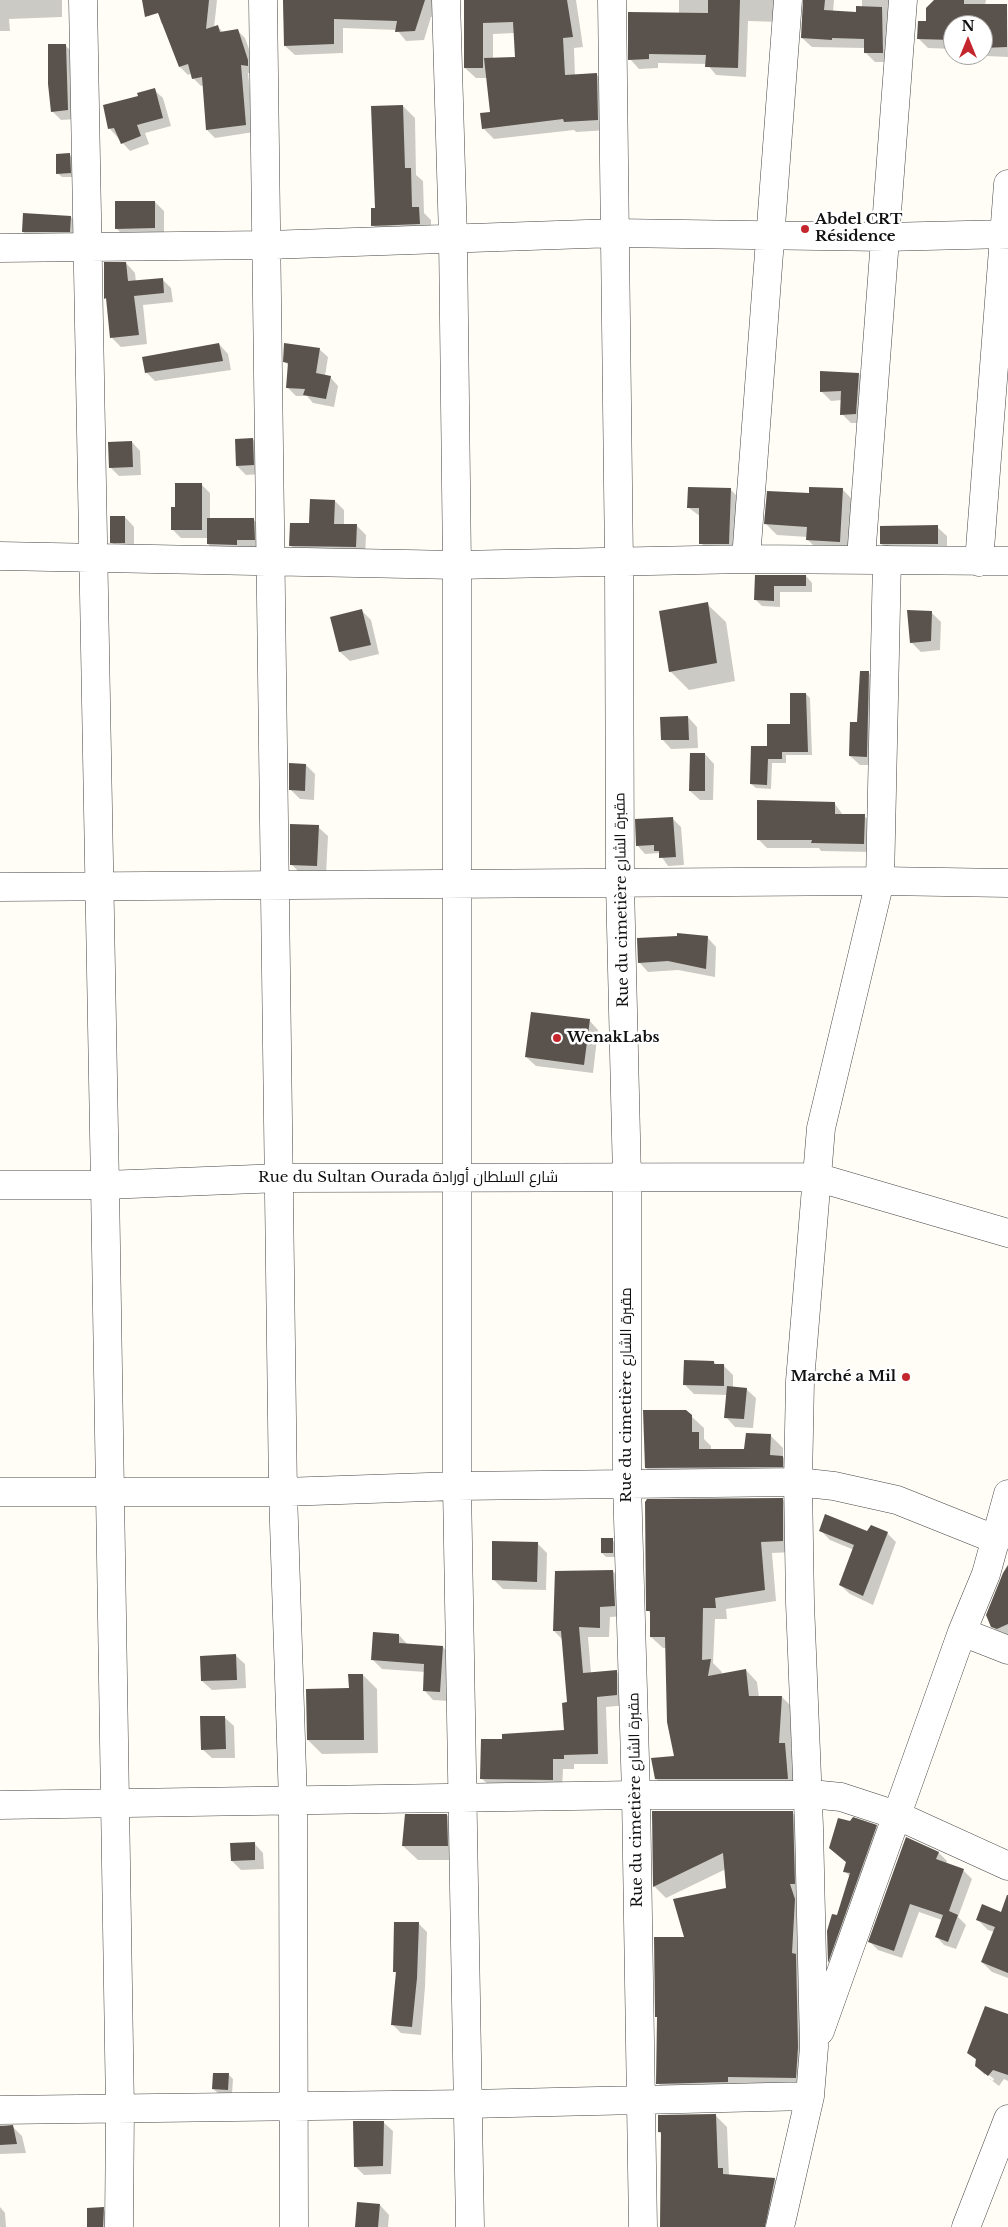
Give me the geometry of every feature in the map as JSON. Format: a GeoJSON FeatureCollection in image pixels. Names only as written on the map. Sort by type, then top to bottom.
{"type":"FeatureCollection","features":[{"type":"Feature","properties":{"kind":"street"},"geometry":{"type":"LineString","coordinates":[[83,0],[86,248],[105,1185],[113,1803],[120,2109],[119,2227]]}},
{"type":"Feature","properties":{"kind":"street"},"geometry":{"type":"LineString","coordinates":[[263,0],[268,245],[274,886],[281,1178],[283,1492],[293,1802],[294,2227]]}},
{"type":"Feature","properties":{"kind":"street"},"geometry":{"type":"LineString","coordinates":[[446,0],[453,238],[456,565],[456,1486],[470,2227]]}},
{"type":"Feature","properties":{"kind":"street","name":"Rue du cimetière مقبرة الشارع"},"geometry":{"type":"LineString","coordinates":[[612,0],[619,563],[620,884],[627,1178],[627,1483],[636,1795],[643,2227]]}},
{"type":"Feature","properties":{"kind":"street"},"geometry":{"type":"LineString","coordinates":[[746,559],[788,0]]}},
{"type":"Feature","properties":{"kind":"street"},"geometry":{"type":"LineString","coordinates":[[780,2227],[810,2096],[814,2046],[800,1603],[798,1482],[800,1381],[821,1128],[880,881],[883,812],[874,559],[885,237],[903,0]]}},
{"type":"Feature","properties":{"kind":"street"},"geometry":{"type":"LineString","coordinates":[[979,562],[1006,234],[1008,184]]}},
{"type":"Feature","properties":{"kind":"street"},"geometry":{"type":"LineString","coordinates":[[0,248],[268,245],[616,233],[885,237],[1006,234]]}},
{"type":"Feature","properties":{"kind":"street"},"geometry":{"type":"LineString","coordinates":[[0,556],[456,565],[746,559],[1008,561]]}},
{"type":"Feature","properties":{"kind":"street"},"geometry":{"type":"LineString","coordinates":[[0,887],[880,881],[1008,883]]}},
{"type":"Feature","properties":{"kind":"street","name":"Rue du Sultan Ourada شارع السلطان أورادة"},"geometry":{"type":"LineString","coordinates":[[0,1185],[105,1185],[281,1178],[816,1177],[1008,1233]]}},
{"type":"Feature","properties":{"kind":"street"},"geometry":{"type":"LineString","coordinates":[[0,1492],[283,1492],[456,1486],[798,1482],[834,1486],[897,1500],[997,1559]]}},
{"type":"Feature","properties":{"kind":"street"},"geometry":{"type":"LineString","coordinates":[[814,2046],[962,1632],[997,1559],[1008,1494]]}},
{"type":"Feature","properties":{"kind":"street"},"geometry":{"type":"LineString","coordinates":[[962,1632],[1008,1650]]}},
{"type":"Feature","properties":{"kind":"street"},"geometry":{"type":"LineString","coordinates":[[0,1804],[293,1802],[636,1795],[807,1795],[841,1797],[896,1815],[1008,1866]]}},
{"type":"Feature","properties":{"kind":"street"},"geometry":{"type":"LineString","coordinates":[[0,2110],[640,2102],[810,2096]]}},
{"type":"Feature","properties":{"kind":"street"},"geometry":{"type":"LineString","coordinates":[[966,2227],[1008,2119]]}},
{"type":"Feature","properties":{"kind":"building"},"geometry":{"type":"Polygon","coordinates":[[[142,0],[209,0],[206,29],[218,25],[220,32],[238,29],[248,60],[248,66],[241,65],[246,125],[206,130],[202,77],[192,79],[188,64],[179,67],[158,13],[145,17],[142,0]]]}},
{"type":"Feature","properties":{"kind":"building"},"geometry":{"type":"Polygon","coordinates":[[[283,0],[425,0],[415,31],[395,32],[397,21],[334,19],[334,44],[284,46],[283,0]]]}},
{"type":"Feature","properties":{"kind":"building"},"geometry":{"type":"Polygon","coordinates":[[[464,0],[567,0],[573,37],[563,38],[565,75],[597,73],[598,120],[564,122],[563,119],[482,129],[480,113],[490,112],[484,58],[515,57],[513,22],[483,23],[483,68],[464,68],[464,0]]]}},
{"type":"Feature","properties":{"kind":"building"},"geometry":{"type":"Polygon","coordinates":[[[708,0],[740,0],[738,68],[705,67],[706,55],[649,54],[649,59],[628,60],[628,12],[708,13],[708,0]]]}},
{"type":"Feature","properties":{"kind":"building"},"geometry":{"type":"Polygon","coordinates":[[[803,0],[825,0],[824,10],[856,12],[856,6],[882,7],[883,53],[864,53],[864,39],[832,38],[832,40],[801,38],[803,0]]]}},
{"type":"Feature","properties":{"kind":"building"},"geometry":{"type":"Polygon","coordinates":[[[934,0],[964,0],[964,4],[1007,4],[1007,47],[993,48],[993,15],[943,15],[943,40],[917,39],[918,21],[926,21],[926,8],[934,0]]]}},
{"type":"Feature","properties":{"kind":"building"},"geometry":{"type":"Polygon","coordinates":[[[48,44],[66,44],[68,110],[51,112],[48,84],[48,44]]]}},
{"type":"Feature","properties":{"kind":"building"},"geometry":{"type":"Polygon","coordinates":[[[155,88],[163,118],[137,125],[141,136],[121,144],[114,128],[108,129],[103,105],[138,96],[137,93],[155,88]]]}},
{"type":"Feature","properties":{"kind":"building"},"geometry":{"type":"Polygon","coordinates":[[[403,105],[405,168],[411,168],[412,207],[419,207],[420,224],[371,226],[371,208],[375,208],[371,106],[403,105]]]}},
{"type":"Feature","properties":{"kind":"building"},"geometry":{"type":"Polygon","coordinates":[[[70,153],[71,173],[56,174],[56,154],[70,153]]]}},
{"type":"Feature","properties":{"kind":"building"},"geometry":{"type":"Polygon","coordinates":[[[115,201],[155,201],[155,228],[115,229],[115,201]]]}},
{"type":"Feature","properties":{"kind":"building"},"geometry":{"type":"Polygon","coordinates":[[[23,213],[71,216],[70,232],[22,232],[23,213]]]}},
{"type":"Feature","properties":{"kind":"building"},"geometry":{"type":"Polygon","coordinates":[[[104,262],[126,262],[128,281],[163,278],[164,293],[134,296],[139,335],[110,338],[106,298],[104,299],[104,262]]]}},
{"type":"Feature","properties":{"kind":"building"},"geometry":{"type":"Polygon","coordinates":[[[219,343],[223,361],[145,373],[142,357],[219,343]]]}},
{"type":"Feature","properties":{"kind":"building"},"geometry":{"type":"Polygon","coordinates":[[[284,343],[320,348],[316,373],[331,376],[326,399],[303,395],[305,389],[286,388],[288,363],[283,362],[284,343]]]}},
{"type":"Feature","properties":{"kind":"building"},"geometry":{"type":"Polygon","coordinates":[[[820,371],[859,373],[856,414],[840,415],[841,391],[820,392],[820,371]]]}},
{"type":"Feature","properties":{"kind":"building"},"geometry":{"type":"Polygon","coordinates":[[[253,438],[254,465],[236,466],[235,439],[253,438]]]}},
{"type":"Feature","properties":{"kind":"building"},"geometry":{"type":"Polygon","coordinates":[[[132,441],[133,467],[109,468],[108,442],[132,441]]]}},
{"type":"Feature","properties":{"kind":"building"},"geometry":{"type":"Polygon","coordinates":[[[175,483],[202,483],[202,530],[171,530],[171,507],[175,507],[175,483]]]}},
{"type":"Feature","properties":{"kind":"building"},"geometry":{"type":"Polygon","coordinates":[[[688,487],[731,488],[729,544],[699,544],[699,508],[687,508],[688,487]]]}},
{"type":"Feature","properties":{"kind":"building"},"geometry":{"type":"Polygon","coordinates":[[[809,487],[843,488],[840,542],[806,540],[807,527],[764,524],[767,491],[809,493],[809,487]]]}},
{"type":"Feature","properties":{"kind":"building"},"geometry":{"type":"Polygon","coordinates":[[[310,499],[335,500],[334,524],[357,524],[356,547],[289,546],[290,523],[309,523],[310,499]]]}},
{"type":"Feature","properties":{"kind":"building"},"geometry":{"type":"Polygon","coordinates":[[[110,516],[125,516],[125,543],[110,543],[110,516]]]}},
{"type":"Feature","properties":{"kind":"building"},"geometry":{"type":"Polygon","coordinates":[[[207,518],[254,518],[255,540],[237,540],[237,545],[207,544],[207,518]]]}},
{"type":"Feature","properties":{"kind":"building"},"geometry":{"type":"Polygon","coordinates":[[[938,525],[938,544],[880,544],[880,526],[938,525]]]}},
{"type":"Feature","properties":{"kind":"building"},"geometry":{"type":"Polygon","coordinates":[[[755,575],[806,575],[806,586],[774,586],[774,601],[754,600],[755,575]]]}},
{"type":"Feature","properties":{"kind":"building"},"geometry":{"type":"Polygon","coordinates":[[[708,602],[717,663],[669,672],[659,611],[708,602]]]}},
{"type":"Feature","properties":{"kind":"building"},"geometry":{"type":"Polygon","coordinates":[[[362,609],[371,645],[339,652],[330,617],[362,609]]]}},
{"type":"Feature","properties":{"kind":"building"},"geometry":{"type":"Polygon","coordinates":[[[907,610],[932,611],[931,641],[910,643],[907,610]]]}},
{"type":"Feature","properties":{"kind":"building"},"geometry":{"type":"Polygon","coordinates":[[[860,671],[869,671],[867,757],[849,756],[850,722],[857,722],[860,671]]]}},
{"type":"Feature","properties":{"kind":"building"},"geometry":{"type":"Polygon","coordinates":[[[790,693],[806,693],[808,752],[782,752],[782,759],[768,759],[767,785],[750,784],[751,746],[767,746],[767,724],[790,724],[790,693]]]}},
{"type":"Feature","properties":{"kind":"building"},"geometry":{"type":"Polygon","coordinates":[[[688,716],[689,740],[661,740],[660,717],[688,716]]]}},
{"type":"Feature","properties":{"kind":"building"},"geometry":{"type":"Polygon","coordinates":[[[690,753],[705,753],[705,791],[689,791],[690,753]]]}},
{"type":"Feature","properties":{"kind":"building"},"geometry":{"type":"Polygon","coordinates":[[[289,763],[306,764],[305,791],[289,790],[289,763]]]}},
{"type":"Feature","properties":{"kind":"building"},"geometry":{"type":"Polygon","coordinates":[[[757,800],[835,802],[835,814],[865,814],[864,844],[811,843],[812,840],[757,840],[757,800]]]}},
{"type":"Feature","properties":{"kind":"building"},"geometry":{"type":"Polygon","coordinates":[[[673,817],[676,857],[659,858],[659,851],[654,851],[654,845],[636,846],[635,819],[673,817]]]}},
{"type":"Feature","properties":{"kind":"building"},"geometry":{"type":"Polygon","coordinates":[[[290,824],[319,825],[317,866],[290,865],[290,824]]]}},
{"type":"Feature","properties":{"kind":"building"},"geometry":{"type":"Polygon","coordinates":[[[677,933],[708,936],[706,969],[668,961],[638,963],[637,938],[677,936],[677,933]]]}},
{"type":"Feature","properties":{"kind":"building","name":"WenakLabs"},"geometry":{"type":"Polygon","coordinates":[[[531,1012],[590,1019],[584,1065],[525,1057],[531,1012]]]}},
{"type":"Feature","properties":{"kind":"building"},"geometry":{"type":"Polygon","coordinates":[[[684,1360],[714,1361],[714,1364],[724,1364],[724,1386],[683,1385],[684,1360]]]}},
{"type":"Feature","properties":{"kind":"building"},"geometry":{"type":"Polygon","coordinates":[[[727,1386],[747,1388],[744,1419],[724,1418],[727,1386]]]}},
{"type":"Feature","properties":{"kind":"building"},"geometry":{"type":"Polygon","coordinates":[[[643,1410],[686,1410],[692,1415],[692,1432],[699,1432],[699,1449],[744,1449],[746,1433],[771,1434],[770,1455],[783,1456],[783,1467],[645,1468],[643,1410]]]}},
{"type":"Feature","properties":{"kind":"building"},"geometry":{"type":"Polygon","coordinates":[[[783,1498],[783,1541],[761,1542],[765,1590],[715,1598],[716,1608],[703,1608],[702,1660],[711,1659],[708,1676],[746,1669],[749,1696],[782,1696],[779,1743],[785,1743],[788,1779],[655,1779],[651,1758],[674,1756],[667,1722],[665,1637],[650,1637],[650,1611],[646,1611],[645,1502],[647,1499],[783,1498]]]}},
{"type":"Feature","properties":{"kind":"building"},"geometry":{"type":"Polygon","coordinates":[[[825,1514],[867,1531],[871,1525],[888,1532],[863,1596],[839,1585],[854,1545],[819,1531],[825,1514]]]}},
{"type":"Feature","properties":{"kind":"building"},"geometry":{"type":"Polygon","coordinates":[[[601,1538],[613,1538],[613,1553],[601,1553],[601,1538]]]}},
{"type":"Feature","properties":{"kind":"building"},"geometry":{"type":"Polygon","coordinates":[[[492,1541],[538,1542],[537,1582],[492,1580],[492,1541]]]}},
{"type":"Feature","properties":{"kind":"building"},"geometry":{"type":"Polygon","coordinates":[[[1008,1565],[1008,1624],[997,1629],[991,1627],[986,1615],[1008,1565]]]}},
{"type":"Feature","properties":{"kind":"building"},"geometry":{"type":"Polygon","coordinates":[[[613,1570],[615,1606],[600,1607],[600,1628],[579,1627],[583,1673],[617,1670],[617,1695],[597,1697],[598,1754],[564,1755],[564,1759],[553,1759],[553,1780],[480,1779],[481,1739],[502,1739],[502,1734],[564,1730],[562,1703],[567,1702],[561,1631],[553,1631],[555,1571],[613,1570]]]}},
{"type":"Feature","properties":{"kind":"building"},"geometry":{"type":"Polygon","coordinates":[[[373,1632],[399,1634],[399,1643],[443,1646],[440,1692],[423,1691],[424,1664],[371,1660],[373,1632]]]}},
{"type":"Feature","properties":{"kind":"building"},"geometry":{"type":"Polygon","coordinates":[[[236,1654],[237,1680],[201,1681],[200,1656],[236,1654]]]}},
{"type":"Feature","properties":{"kind":"building"},"geometry":{"type":"Polygon","coordinates":[[[348,1674],[363,1674],[364,1740],[307,1740],[306,1689],[349,1688],[348,1674]]]}},
{"type":"Feature","properties":{"kind":"building"},"geometry":{"type":"Polygon","coordinates":[[[200,1716],[225,1716],[226,1749],[201,1750],[200,1716]]]}},
{"type":"Feature","properties":{"kind":"building"},"geometry":{"type":"Polygon","coordinates":[[[652,1811],[793,1811],[795,1884],[790,1884],[795,1899],[792,1953],[796,1954],[798,2047],[796,2078],[728,2077],[728,2082],[656,2084],[657,2017],[655,2017],[654,1937],[684,1937],[673,1899],[726,1888],[723,1853],[653,1887],[652,1811]]]}},
{"type":"Feature","properties":{"kind":"building"},"geometry":{"type":"Polygon","coordinates":[[[405,1814],[447,1814],[448,1846],[402,1846],[405,1814]]]}},
{"type":"Feature","properties":{"kind":"building"},"geometry":{"type":"Polygon","coordinates":[[[853,1817],[877,1825],[828,1963],[827,1931],[832,1914],[837,1915],[850,1873],[843,1872],[846,1862],[829,1848],[838,1818],[850,1821],[853,1817]]]}},
{"type":"Feature","properties":{"kind":"building"},"geometry":{"type":"Polygon","coordinates":[[[906,1837],[939,1852],[936,1859],[964,1869],[949,1911],[958,1915],[948,1942],[935,1937],[943,1915],[910,1904],[894,1951],[868,1942],[906,1837]]]}},
{"type":"Feature","properties":{"kind":"building"},"geometry":{"type":"Polygon","coordinates":[[[255,1842],[255,1860],[231,1861],[230,1843],[255,1842]]]}},
{"type":"Feature","properties":{"kind":"building"},"geometry":{"type":"Polygon","coordinates":[[[1007,1895],[1008,1973],[981,1962],[995,1927],[976,1920],[982,1904],[1001,1912],[1007,1895]]]}},
{"type":"Feature","properties":{"kind":"building"},"geometry":{"type":"Polygon","coordinates":[[[394,1922],[419,1922],[417,1978],[412,2027],[391,2025],[396,1972],[393,1972],[394,1922]]]}},
{"type":"Feature","properties":{"kind":"building"},"geometry":{"type":"Polygon","coordinates":[[[985,2006],[1008,2014],[1008,2075],[993,2070],[988,2076],[975,2066],[976,2059],[967,2053],[985,2006]]]}},
{"type":"Feature","properties":{"kind":"building"},"geometry":{"type":"Polygon","coordinates":[[[213,2073],[229,2073],[228,2090],[212,2089],[213,2073]]]}},
{"type":"Feature","properties":{"kind":"building"},"geometry":{"type":"Polygon","coordinates":[[[716,2114],[718,2168],[723,2168],[723,2174],[775,2178],[765,2227],[660,2227],[661,2132],[658,2132],[658,2115],[716,2114]]]}},
{"type":"Feature","properties":{"kind":"building"},"geometry":{"type":"Polygon","coordinates":[[[353,2121],[384,2121],[383,2166],[354,2167],[353,2121]]]}},
{"type":"Feature","properties":{"kind":"building"},"geometry":{"type":"Polygon","coordinates":[[[13,2125],[17,2144],[0,2145],[0,2126],[13,2125]]]}},
{"type":"Feature","properties":{"kind":"building"},"geometry":{"type":"Polygon","coordinates":[[[357,2202],[380,2204],[378,2227],[355,2227],[357,2202]]]}},
{"type":"Feature","properties":{"kind":"building"},"geometry":{"type":"Polygon","coordinates":[[[104,2207],[103,2227],[87,2227],[87,2208],[104,2207]]]}},
{"type":"Feature","properties":{"kind":"place","name":"Abdel CRT Résidence"},"geometry":{"type":"Point","coordinates":[805,229]}},
{"type":"Feature","properties":{"kind":"place","name":"WenakLabs"},"geometry":{"type":"Point","coordinates":[557,1038]}},
{"type":"Feature","properties":{"kind":"place","name":"Marché a Mil"},"geometry":{"type":"Point","coordinates":[906,1377]}}]}
